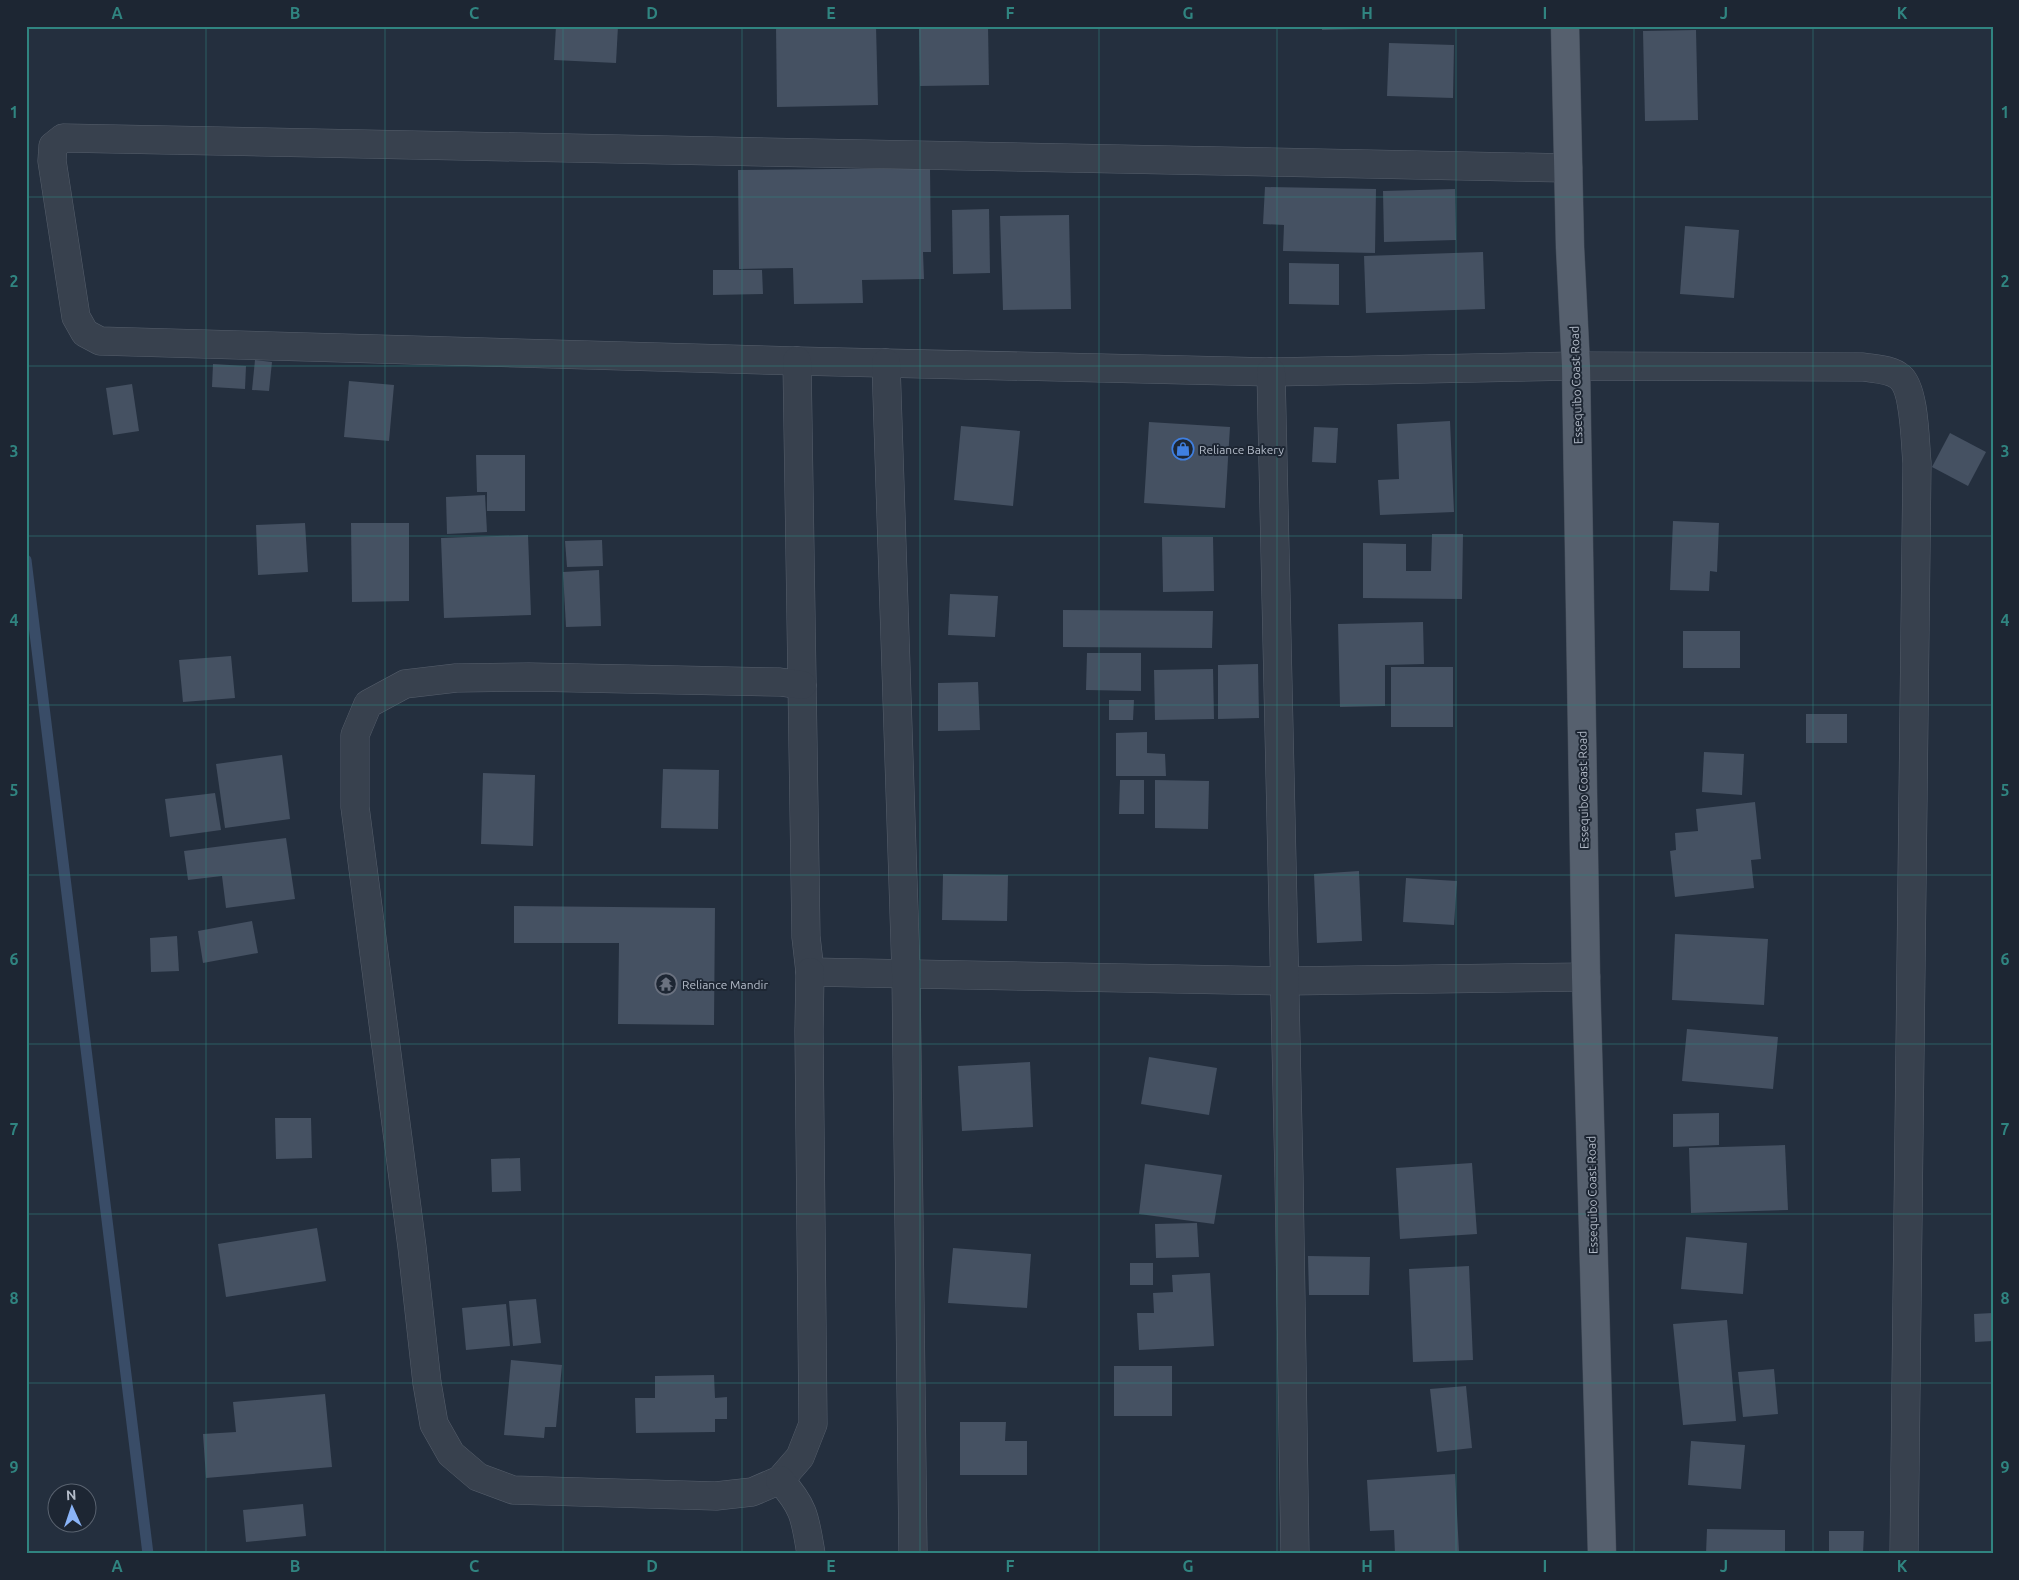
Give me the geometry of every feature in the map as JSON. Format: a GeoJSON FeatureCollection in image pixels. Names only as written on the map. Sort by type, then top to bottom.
{"type":"FeatureCollection","features":[{"type":"Feature","properties":{"kind":"main road","name":"Essequibo Coast Road"},"geometry":{"type":"LineString","coordinates":[[1565,26],[1570,247],[1576,366],[1586,977],[1602,1554]]}},
{"type":"Feature","properties":{"kind":"street"},"geometry":{"type":"LineString","coordinates":[[1568,168],[73,138],[63,138],[53,146],[52,161],[76,317],[85,333],[100,341],[797,361],[1271,372],[1576,366],[1863,367],[1884,370],[1900,376],[1908,386],[1917,463],[1904,1554]]}},
{"type":"Feature","properties":{"kind":"street"},"geometry":{"type":"LineString","coordinates":[[797,361],[806,937],[810,972],[809,1051],[813,1424],[800,1457],[780,1480],[752,1492],[716,1496],[512,1490],[478,1477],[450,1454],[434,1424],[427,1383],[412,1247],[355,806],[355,735],[368,704],[405,684],[422,681],[456,678],[529,677],[780,682],[802,685]]}},
{"type":"Feature","properties":{"kind":"street"},"geometry":{"type":"LineString","coordinates":[[886,363],[906,974],[913,1554]]}},
{"type":"Feature","properties":{"kind":"street"},"geometry":{"type":"LineString","coordinates":[[1271,372],[1289,1176],[1295,1554]]}},
{"type":"Feature","properties":{"kind":"street"},"geometry":{"type":"LineString","coordinates":[[810,972],[1284,981],[1586,977]]}},
{"type":"Feature","properties":{"kind":"street"},"geometry":{"type":"LineString","coordinates":[[780,1480],[794,1496],[805,1516],[811,1554]]}},
{"type":"Feature","properties":{"kind":"building"},"geometry":{"type":"Polygon","coordinates":[[[556,26],[618,26],[616,63],[554,60],[556,26]]]}},
{"type":"Feature","properties":{"kind":"building"},"geometry":{"type":"Polygon","coordinates":[[[776,26],[876,26],[878,105],[777,107],[776,26]]]}},
{"type":"Feature","properties":{"kind":"building"},"geometry":{"type":"Polygon","coordinates":[[[919,26],[988,26],[989,85],[920,86],[919,26]]]}},
{"type":"Feature","properties":{"kind":"building"},"geometry":{"type":"Polygon","coordinates":[[[1322,26],[1405,26],[1405,28],[1322,30],[1322,26]]]}},
{"type":"Feature","properties":{"kind":"building"},"geometry":{"type":"Polygon","coordinates":[[[1696,30],[1698,120],[1645,121],[1643,31],[1696,30]]]}},
{"type":"Feature","properties":{"kind":"building"},"geometry":{"type":"Polygon","coordinates":[[[1389,43],[1454,45],[1453,98],[1387,96],[1389,43]]]}},
{"type":"Feature","properties":{"kind":"building"},"geometry":{"type":"Polygon","coordinates":[[[930,168],[931,252],[923,252],[924,279],[862,280],[863,303],[794,304],[793,268],[739,269],[738,170],[930,168]]]}},
{"type":"Feature","properties":{"kind":"building"},"geometry":{"type":"Polygon","coordinates":[[[1265,187],[1376,189],[1375,253],[1283,251],[1284,225],[1263,224],[1265,187]]]}},
{"type":"Feature","properties":{"kind":"building"},"geometry":{"type":"Polygon","coordinates":[[[1455,189],[1456,240],[1384,242],[1383,191],[1455,189]]]}},
{"type":"Feature","properties":{"kind":"building"},"geometry":{"type":"Polygon","coordinates":[[[989,209],[990,273],[953,274],[952,210],[989,209]]]}},
{"type":"Feature","properties":{"kind":"building"},"geometry":{"type":"Polygon","coordinates":[[[1069,215],[1071,309],[1003,310],[1000,216],[1069,215]]]}},
{"type":"Feature","properties":{"kind":"building"},"geometry":{"type":"Polygon","coordinates":[[[1685,226],[1739,230],[1734,298],[1680,294],[1685,226]]]}},
{"type":"Feature","properties":{"kind":"building"},"geometry":{"type":"Polygon","coordinates":[[[1483,252],[1485,309],[1366,313],[1364,256],[1483,252]]]}},
{"type":"Feature","properties":{"kind":"building"},"geometry":{"type":"Polygon","coordinates":[[[1289,263],[1339,264],[1339,305],[1289,304],[1289,263]]]}},
{"type":"Feature","properties":{"kind":"building"},"geometry":{"type":"Polygon","coordinates":[[[713,270],[762,270],[763,294],[713,295],[713,270]]]}},
{"type":"Feature","properties":{"kind":"building"},"geometry":{"type":"Polygon","coordinates":[[[255,360],[272,362],[269,391],[252,390],[255,360]]]}},
{"type":"Feature","properties":{"kind":"building"},"geometry":{"type":"Polygon","coordinates":[[[213,364],[246,366],[245,389],[212,387],[213,364]]]}},
{"type":"Feature","properties":{"kind":"building"},"geometry":{"type":"Polygon","coordinates":[[[349,381],[394,385],[389,441],[344,437],[349,381]]]}},
{"type":"Feature","properties":{"kind":"building"},"geometry":{"type":"Polygon","coordinates":[[[132,384],[139,431],[113,435],[106,388],[132,384]]]}},
{"type":"Feature","properties":{"kind":"building"},"geometry":{"type":"Polygon","coordinates":[[[1450,421],[1454,512],[1380,515],[1378,480],[1399,479],[1397,424],[1450,421]]]}},
{"type":"Feature","properties":{"kind":"building"},"geometry":{"type":"Polygon","coordinates":[[[1149,422],[1230,427],[1225,508],[1144,503],[1149,422]]]}},
{"type":"Feature","properties":{"kind":"building"},"geometry":{"type":"Polygon","coordinates":[[[961,426],[1020,431],[1013,506],[954,500],[961,426]]]}},
{"type":"Feature","properties":{"kind":"building"},"geometry":{"type":"Polygon","coordinates":[[[1314,427],[1338,428],[1336,463],[1312,462],[1314,427]]]}},
{"type":"Feature","properties":{"kind":"building"},"geometry":{"type":"Polygon","coordinates":[[[1950,433],[1986,452],[1968,486],[1932,467],[1950,433]]]}},
{"type":"Feature","properties":{"kind":"building"},"geometry":{"type":"Polygon","coordinates":[[[476,455],[525,455],[525,511],[487,511],[487,492],[477,492],[476,455]]]}},
{"type":"Feature","properties":{"kind":"building"},"geometry":{"type":"Polygon","coordinates":[[[485,495],[487,532],[447,534],[446,497],[485,495]]]}},
{"type":"Feature","properties":{"kind":"building"},"geometry":{"type":"Polygon","coordinates":[[[1673,521],[1719,523],[1717,572],[1710,571],[1709,591],[1670,590],[1673,521]]]}},
{"type":"Feature","properties":{"kind":"building"},"geometry":{"type":"Polygon","coordinates":[[[305,523],[308,572],[258,575],[256,525],[305,523]]]}},
{"type":"Feature","properties":{"kind":"building"},"geometry":{"type":"Polygon","coordinates":[[[351,523],[409,523],[409,601],[352,602],[351,523]]]}},
{"type":"Feature","properties":{"kind":"building"},"geometry":{"type":"Polygon","coordinates":[[[1432,534],[1463,534],[1462,599],[1363,598],[1363,543],[1406,544],[1406,571],[1431,571],[1432,534]]]}},
{"type":"Feature","properties":{"kind":"building"},"geometry":{"type":"Polygon","coordinates":[[[528,535],[531,615],[444,618],[441,538],[528,535]]]}},
{"type":"Feature","properties":{"kind":"building"},"geometry":{"type":"Polygon","coordinates":[[[1162,537],[1213,537],[1214,591],[1163,592],[1162,537]]]}},
{"type":"Feature","properties":{"kind":"building"},"geometry":{"type":"Polygon","coordinates":[[[602,540],[603,566],[567,567],[565,541],[602,540]]]}},
{"type":"Feature","properties":{"kind":"building"},"geometry":{"type":"Polygon","coordinates":[[[599,570],[601,626],[566,627],[563,572],[599,570]]]}},
{"type":"Feature","properties":{"kind":"building"},"geometry":{"type":"Polygon","coordinates":[[[950,594],[998,596],[995,637],[948,635],[950,594]]]}},
{"type":"Feature","properties":{"kind":"building"},"geometry":{"type":"Polygon","coordinates":[[[1063,610],[1213,611],[1212,648],[1063,647],[1063,610]]]}},
{"type":"Feature","properties":{"kind":"building"},"geometry":{"type":"Polygon","coordinates":[[[1423,622],[1424,664],[1385,665],[1385,706],[1340,707],[1338,624],[1423,622]]]}},
{"type":"Feature","properties":{"kind":"building"},"geometry":{"type":"Polygon","coordinates":[[[1683,631],[1740,631],[1740,668],[1683,668],[1683,631]]]}},
{"type":"Feature","properties":{"kind":"building"},"geometry":{"type":"Polygon","coordinates":[[[1087,653],[1141,653],[1141,691],[1086,690],[1087,653]]]}},
{"type":"Feature","properties":{"kind":"building"},"geometry":{"type":"Polygon","coordinates":[[[231,656],[235,698],[183,702],[179,660],[231,656]]]}},
{"type":"Feature","properties":{"kind":"building"},"geometry":{"type":"Polygon","coordinates":[[[1258,664],[1259,718],[1218,719],[1218,665],[1258,664]]]}},
{"type":"Feature","properties":{"kind":"building"},"geometry":{"type":"Polygon","coordinates":[[[1391,667],[1453,667],[1453,727],[1391,727],[1391,667]]]}},
{"type":"Feature","properties":{"kind":"building"},"geometry":{"type":"Polygon","coordinates":[[[1213,669],[1214,719],[1155,720],[1154,670],[1213,669]]]}},
{"type":"Feature","properties":{"kind":"building"},"geometry":{"type":"Polygon","coordinates":[[[978,682],[980,730],[938,731],[938,683],[978,682]]]}},
{"type":"Feature","properties":{"kind":"building"},"geometry":{"type":"Polygon","coordinates":[[[1109,700],[1134,700],[1133,720],[1109,720],[1109,700]]]}},
{"type":"Feature","properties":{"kind":"building"},"geometry":{"type":"Polygon","coordinates":[[[1806,714],[1847,714],[1847,743],[1806,743],[1806,714]]]}},
{"type":"Feature","properties":{"kind":"building"},"geometry":{"type":"Polygon","coordinates":[[[1147,732],[1147,753],[1165,754],[1166,776],[1116,776],[1116,733],[1147,732]]]}},
{"type":"Feature","properties":{"kind":"building"},"geometry":{"type":"Polygon","coordinates":[[[1704,752],[1744,754],[1742,795],[1702,792],[1704,752]]]}},
{"type":"Feature","properties":{"kind":"building"},"geometry":{"type":"Polygon","coordinates":[[[282,755],[290,819],[225,828],[216,764],[282,755]]]}},
{"type":"Feature","properties":{"kind":"building"},"geometry":{"type":"Polygon","coordinates":[[[663,769],[719,770],[718,829],[661,828],[663,769]]]}},
{"type":"Feature","properties":{"kind":"building"},"geometry":{"type":"Polygon","coordinates":[[[483,773],[535,775],[533,846],[481,844],[483,773]]]}},
{"type":"Feature","properties":{"kind":"building"},"geometry":{"type":"Polygon","coordinates":[[[1120,780],[1144,780],[1144,814],[1119,814],[1120,780]]]}},
{"type":"Feature","properties":{"kind":"building"},"geometry":{"type":"Polygon","coordinates":[[[1155,780],[1209,781],[1208,829],[1155,828],[1155,780]]]}},
{"type":"Feature","properties":{"kind":"building"},"geometry":{"type":"Polygon","coordinates":[[[215,793],[221,830],[170,837],[165,799],[215,793]]]}},
{"type":"Feature","properties":{"kind":"building"},"geometry":{"type":"Polygon","coordinates":[[[1755,802],[1761,859],[1751,860],[1754,888],[1675,897],[1670,851],[1676,850],[1675,833],[1698,831],[1696,809],[1755,802]]]}},
{"type":"Feature","properties":{"kind":"building"},"geometry":{"type":"Polygon","coordinates":[[[286,838],[295,899],[226,908],[222,876],[188,880],[184,851],[286,838]]]}},
{"type":"Feature","properties":{"kind":"building"},"geometry":{"type":"Polygon","coordinates":[[[1359,871],[1362,941],[1317,943],[1314,874],[1359,871]]]}},
{"type":"Feature","properties":{"kind":"building"},"geometry":{"type":"Polygon","coordinates":[[[943,874],[1008,875],[1007,921],[942,920],[943,874]]]}},
{"type":"Feature","properties":{"kind":"building"},"geometry":{"type":"Polygon","coordinates":[[[1406,878],[1457,881],[1454,925],[1403,922],[1406,878]]]}},
{"type":"Feature","properties":{"kind":"building","name":"Reliance Mandir"},"geometry":{"type":"Polygon","coordinates":[[[514,906],[715,908],[714,1025],[618,1024],[619,943],[514,943],[514,906]]]}},
{"type":"Feature","properties":{"kind":"building"},"geometry":{"type":"Polygon","coordinates":[[[252,921],[258,953],[203,963],[198,931],[252,921]]]}},
{"type":"Feature","properties":{"kind":"building"},"geometry":{"type":"Polygon","coordinates":[[[1675,934],[1768,939],[1764,1005],[1672,1000],[1675,934]]]}},
{"type":"Feature","properties":{"kind":"building"},"geometry":{"type":"Polygon","coordinates":[[[177,936],[179,971],[151,972],[150,938],[177,936]]]}},
{"type":"Feature","properties":{"kind":"building"},"geometry":{"type":"Polygon","coordinates":[[[1687,1029],[1778,1037],[1773,1089],[1682,1081],[1687,1029]]]}},
{"type":"Feature","properties":{"kind":"building"},"geometry":{"type":"Polygon","coordinates":[[[1149,1057],[1217,1068],[1209,1115],[1141,1104],[1149,1057]]]}},
{"type":"Feature","properties":{"kind":"building"},"geometry":{"type":"Polygon","coordinates":[[[1030,1062],[1033,1127],[962,1131],[958,1066],[1030,1062]]]}},
{"type":"Feature","properties":{"kind":"building"},"geometry":{"type":"Polygon","coordinates":[[[1719,1113],[1719,1145],[1673,1147],[1673,1114],[1719,1113]]]}},
{"type":"Feature","properties":{"kind":"building"},"geometry":{"type":"Polygon","coordinates":[[[275,1118],[311,1118],[312,1158],[276,1159],[275,1118]]]}},
{"type":"Feature","properties":{"kind":"building"},"geometry":{"type":"Polygon","coordinates":[[[1785,1145],[1788,1210],[1691,1213],[1689,1148],[1785,1145]]]}},
{"type":"Feature","properties":{"kind":"building"},"geometry":{"type":"Polygon","coordinates":[[[520,1158],[521,1191],[492,1192],[491,1159],[520,1158]]]}},
{"type":"Feature","properties":{"kind":"building"},"geometry":{"type":"Polygon","coordinates":[[[1472,1163],[1477,1234],[1400,1239],[1396,1168],[1472,1163]]]}},
{"type":"Feature","properties":{"kind":"building"},"geometry":{"type":"Polygon","coordinates":[[[1145,1164],[1222,1175],[1214,1224],[1139,1214],[1145,1164]]]}},
{"type":"Feature","properties":{"kind":"building"},"geometry":{"type":"Polygon","coordinates":[[[1197,1223],[1199,1257],[1156,1258],[1155,1224],[1197,1223]]]}},
{"type":"Feature","properties":{"kind":"building"},"geometry":{"type":"Polygon","coordinates":[[[317,1228],[326,1281],[226,1297],[218,1244],[317,1228]]]}},
{"type":"Feature","properties":{"kind":"building"},"geometry":{"type":"Polygon","coordinates":[[[1686,1237],[1747,1243],[1743,1294],[1681,1289],[1686,1237]]]}},
{"type":"Feature","properties":{"kind":"building"},"geometry":{"type":"Polygon","coordinates":[[[953,1248],[1031,1254],[1027,1308],[948,1303],[953,1248]]]}},
{"type":"Feature","properties":{"kind":"building"},"geometry":{"type":"Polygon","coordinates":[[[1308,1256],[1370,1257],[1369,1295],[1309,1295],[1308,1256]]]}},
{"type":"Feature","properties":{"kind":"building"},"geometry":{"type":"Polygon","coordinates":[[[1130,1263],[1153,1263],[1153,1285],[1130,1285],[1130,1263]]]}},
{"type":"Feature","properties":{"kind":"building"},"geometry":{"type":"Polygon","coordinates":[[[1469,1266],[1473,1360],[1413,1362],[1409,1269],[1469,1266]]]}},
{"type":"Feature","properties":{"kind":"building"},"geometry":{"type":"Polygon","coordinates":[[[1210,1273],[1214,1346],[1139,1350],[1137,1313],[1154,1313],[1153,1293],[1173,1292],[1172,1275],[1210,1273]]]}},
{"type":"Feature","properties":{"kind":"building"},"geometry":{"type":"Polygon","coordinates":[[[536,1299],[541,1343],[513,1346],[509,1301],[536,1299]]]}},
{"type":"Feature","properties":{"kind":"building"},"geometry":{"type":"Polygon","coordinates":[[[506,1304],[510,1346],[466,1350],[462,1308],[506,1304]]]}},
{"type":"Feature","properties":{"kind":"building"},"geometry":{"type":"Polygon","coordinates":[[[1993,1313],[1993,1341],[1975,1342],[1974,1314],[1993,1313]]]}},
{"type":"Feature","properties":{"kind":"building"},"geometry":{"type":"Polygon","coordinates":[[[1727,1320],[1736,1421],[1683,1425],[1673,1324],[1727,1320]]]}},
{"type":"Feature","properties":{"kind":"building"},"geometry":{"type":"Polygon","coordinates":[[[511,1360],[562,1365],[556,1427],[545,1427],[544,1438],[504,1435],[511,1360]]]}},
{"type":"Feature","properties":{"kind":"building"},"geometry":{"type":"Polygon","coordinates":[[[1114,1366],[1172,1366],[1172,1416],[1114,1416],[1114,1366]]]}},
{"type":"Feature","properties":{"kind":"building"},"geometry":{"type":"Polygon","coordinates":[[[1774,1369],[1778,1414],[1743,1417],[1738,1372],[1774,1369]]]}},
{"type":"Feature","properties":{"kind":"building"},"geometry":{"type":"Polygon","coordinates":[[[714,1375],[715,1398],[727,1397],[727,1419],[715,1419],[715,1432],[636,1433],[635,1398],[655,1398],[655,1376],[714,1375]]]}},
{"type":"Feature","properties":{"kind":"building"},"geometry":{"type":"Polygon","coordinates":[[[1466,1386],[1472,1448],[1437,1452],[1430,1389],[1466,1386]]]}},
{"type":"Feature","properties":{"kind":"building"},"geometry":{"type":"Polygon","coordinates":[[[325,1394],[332,1467],[206,1478],[203,1434],[236,1432],[233,1402],[325,1394]]]}},
{"type":"Feature","properties":{"kind":"building"},"geometry":{"type":"Polygon","coordinates":[[[960,1422],[1006,1422],[1005,1441],[1027,1441],[1027,1475],[960,1475],[960,1422]]]}},
{"type":"Feature","properties":{"kind":"building"},"geometry":{"type":"Polygon","coordinates":[[[1691,1441],[1745,1445],[1741,1489],[1688,1485],[1691,1441]]]}},
{"type":"Feature","properties":{"kind":"building"},"geometry":{"type":"Polygon","coordinates":[[[1455,1474],[1459,1552],[1395,1554],[1394,1530],[1370,1531],[1367,1480],[1455,1474]]]}},
{"type":"Feature","properties":{"kind":"building"},"geometry":{"type":"Polygon","coordinates":[[[303,1504],[306,1536],[246,1542],[243,1510],[303,1504]]]}},
{"type":"Feature","properties":{"kind":"building"},"geometry":{"type":"Polygon","coordinates":[[[1707,1529],[1785,1530],[1785,1554],[1706,1554],[1707,1529]]]}},
{"type":"Feature","properties":{"kind":"building"},"geometry":{"type":"Polygon","coordinates":[[[1829,1531],[1864,1531],[1863,1554],[1829,1554],[1829,1531]]]}},
{"type":"Feature","properties":{"kind":"waterway"},"geometry":{"type":"LineString","coordinates":[[26,560],[148,1554]]}},
{"type":"Feature","properties":{"kind":"place","name":"Reliance Bakery"},"geometry":{"type":"Point","coordinates":[1183,449]}},
{"type":"Feature","properties":{"kind":"place","name":"Reliance Mandir"},"geometry":{"type":"Point","coordinates":[666,984]}}]}
